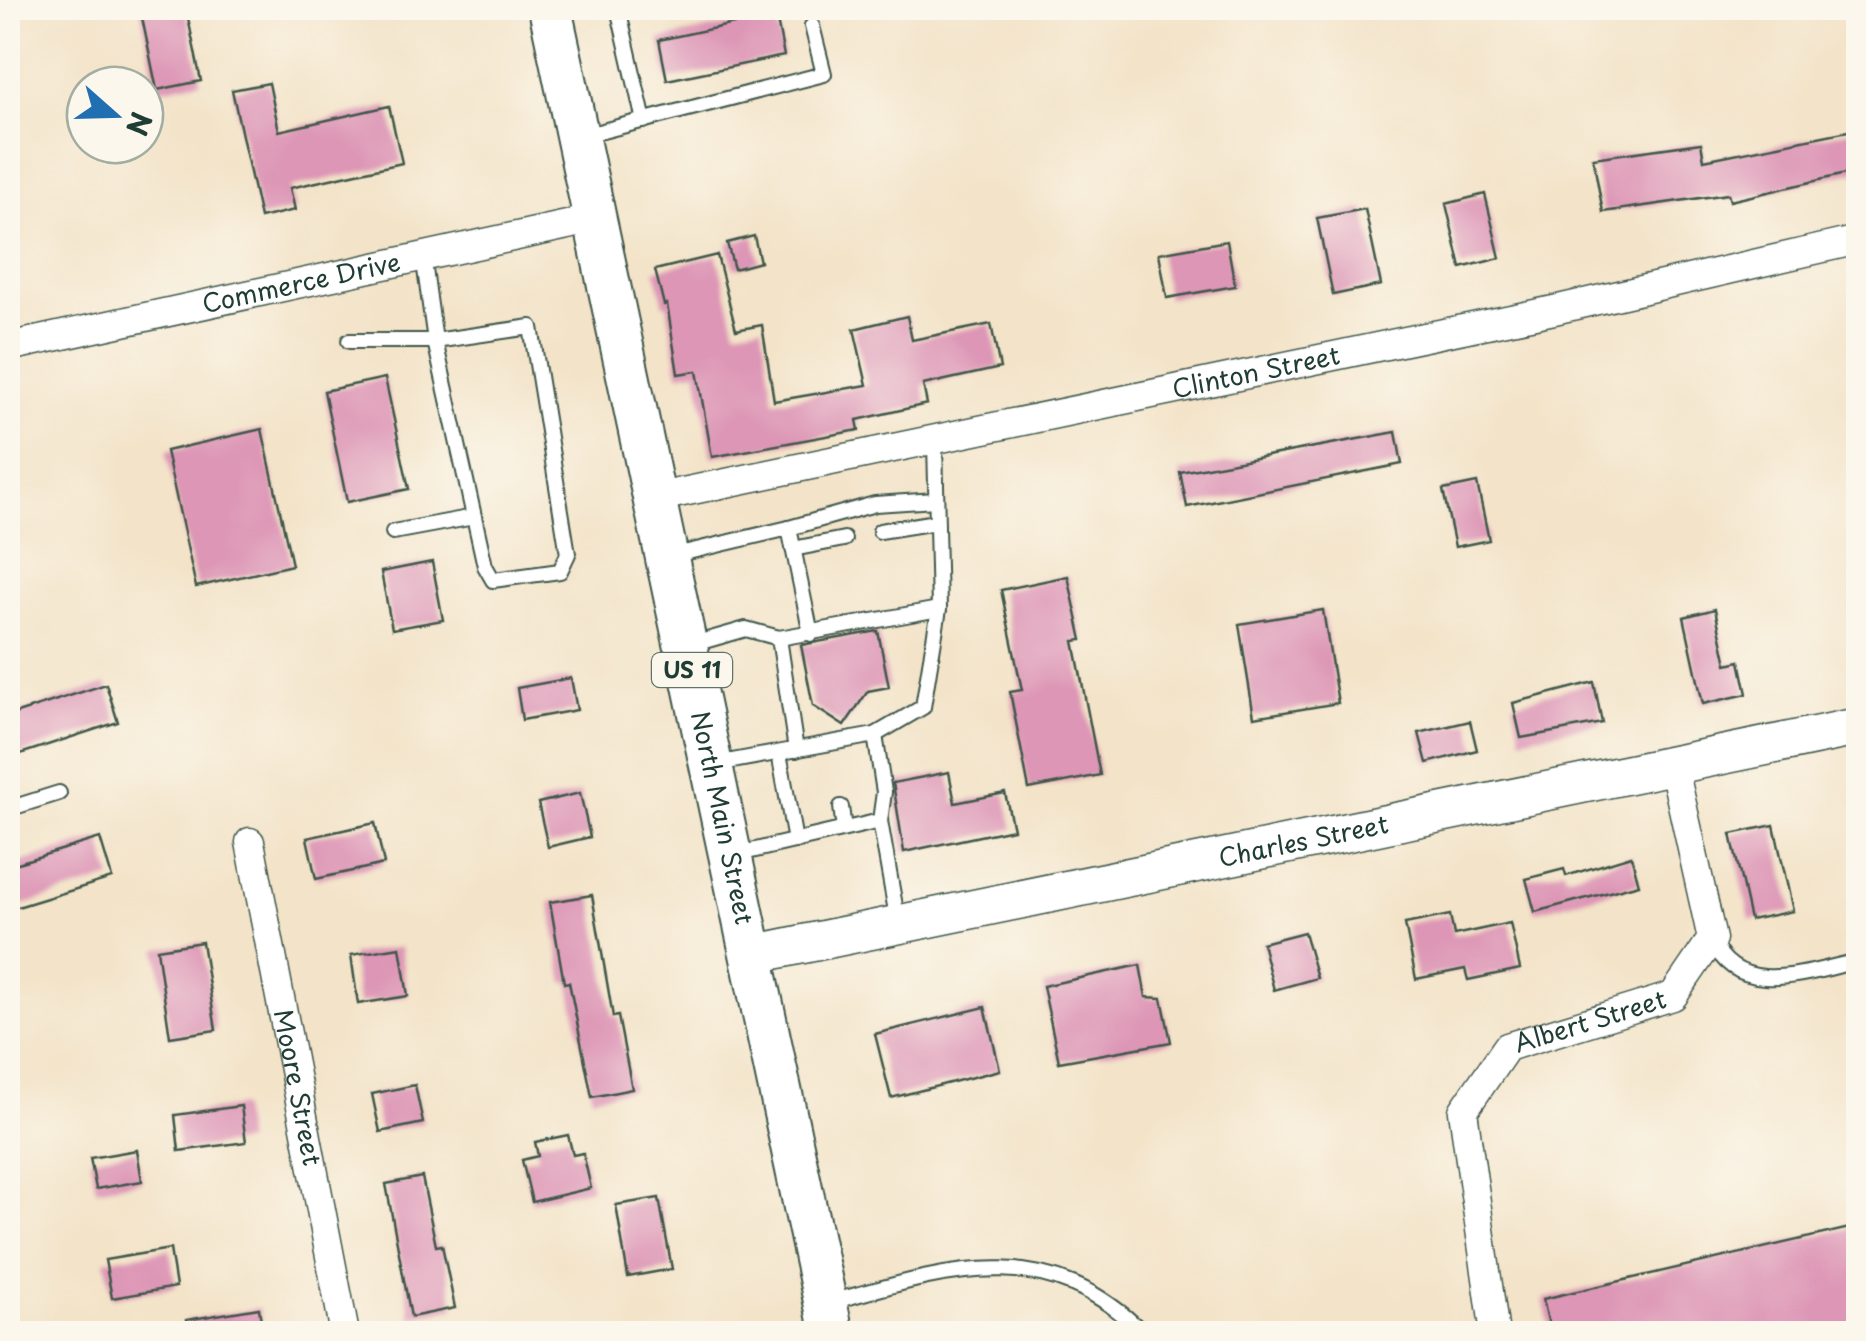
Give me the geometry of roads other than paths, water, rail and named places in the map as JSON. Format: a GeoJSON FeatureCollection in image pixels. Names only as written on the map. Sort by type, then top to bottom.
{"type":"FeatureCollection","features":[{"type":"Feature","properties":{"kind":"main road","name":"North Main Street"},"geometry":{"type":"LineString","coordinates":[[550,8],[829,1318]]}},
{"type":"Feature","properties":{"kind":"street","name":"Commerce Drive"},"geometry":{"type":"LineString","coordinates":[[8,347],[595,218]]}},
{"type":"Feature","properties":{"kind":"street","name":"Clinton Street"},"geometry":{"type":"LineString","coordinates":[[654,498],[935,443],[1858,240]]}},
{"type":"Feature","properties":{"kind":"street","name":"Charles Street"},"geometry":{"type":"LineString","coordinates":[[750,955],[1674,768],[1858,727]]}},
{"type":"Feature","properties":{"kind":"street"},"geometry":{"type":"LineString","coordinates":[[1674,768],[1712,939]]}},
{"type":"Feature","properties":{"kind":"street","name":"Moore Street"},"geometry":{"type":"LineString","coordinates":[[250,842],[345,1334]]}},
{"type":"Feature","properties":{"kind":"street","name":"Albert Street"},"geometry":{"type":"LineString","coordinates":[[1496,1334],[1463,1111],[1507,1047],[1673,996],[1712,939]]}},
{"type":"Feature","properties":{"kind":"lane"},"geometry":{"type":"LineString","coordinates":[[618,8],[644,122]]}},
{"type":"Feature","properties":{"kind":"lane"},"geometry":{"type":"LineString","coordinates":[[578,137],[824,74],[812,26]]}},
{"type":"Feature","properties":{"kind":"lane"},"geometry":{"type":"LineString","coordinates":[[349,342],[435,341],[531,327],[568,554],[560,571],[493,580],[474,517],[435,341],[423,255]]}},
{"type":"Feature","properties":{"kind":"lane"},"geometry":{"type":"LineString","coordinates":[[710,765],[779,752],[832,750],[876,735],[923,707],[938,609],[935,443]]}},
{"type":"Feature","properties":{"kind":"lane"},"geometry":{"type":"LineString","coordinates":[[667,557],[876,504],[936,500]]}},
{"type":"Feature","properties":{"kind":"lane"},"geometry":{"type":"LineString","coordinates":[[392,532],[474,517]]}},
{"type":"Feature","properties":{"kind":"lane"},"geometry":{"type":"LineString","coordinates":[[880,532],[936,522]]}},
{"type":"Feature","properties":{"kind":"lane"},"geometry":{"type":"LineString","coordinates":[[788,528],[811,634]]}},
{"type":"Feature","properties":{"kind":"lane"},"geometry":{"type":"LineString","coordinates":[[793,549],[844,539]]}},
{"type":"Feature","properties":{"kind":"lane"},"geometry":{"type":"LineString","coordinates":[[687,646],[746,629],[779,638],[938,609]]}},
{"type":"Feature","properties":{"kind":"lane"},"geometry":{"type":"LineString","coordinates":[[779,638],[796,750]]}},
{"type":"Feature","properties":{"kind":"lane"},"geometry":{"type":"LineString","coordinates":[[876,735],[884,792],[880,821],[898,924]]}},
{"type":"Feature","properties":{"kind":"lane"},"geometry":{"type":"LineString","coordinates":[[779,752],[795,841]]}},
{"type":"Feature","properties":{"kind":"lane"},"geometry":{"type":"LineString","coordinates":[[8,810],[59,792]]}},
{"type":"Feature","properties":{"kind":"lane"},"geometry":{"type":"LineString","coordinates":[[841,807],[844,829]]}},
{"type":"Feature","properties":{"kind":"lane"},"geometry":{"type":"LineString","coordinates":[[730,856],[880,821]]}},
{"type":"Feature","properties":{"kind":"lane"},"geometry":{"type":"LineString","coordinates":[[1712,939],[1729,964],[1758,978],[1858,961]]}},
{"type":"Feature","properties":{"kind":"lane"},"geometry":{"type":"LineString","coordinates":[[829,1318],[930,1275],[1010,1266],[1078,1285],[1126,1316],[1144,1334]]}},
{"type":"Feature","properties":{"kind":"lane"},"geometry":{"type":"LineString","coordinates":[[1213,1334],[1232,1330]]}}]}
